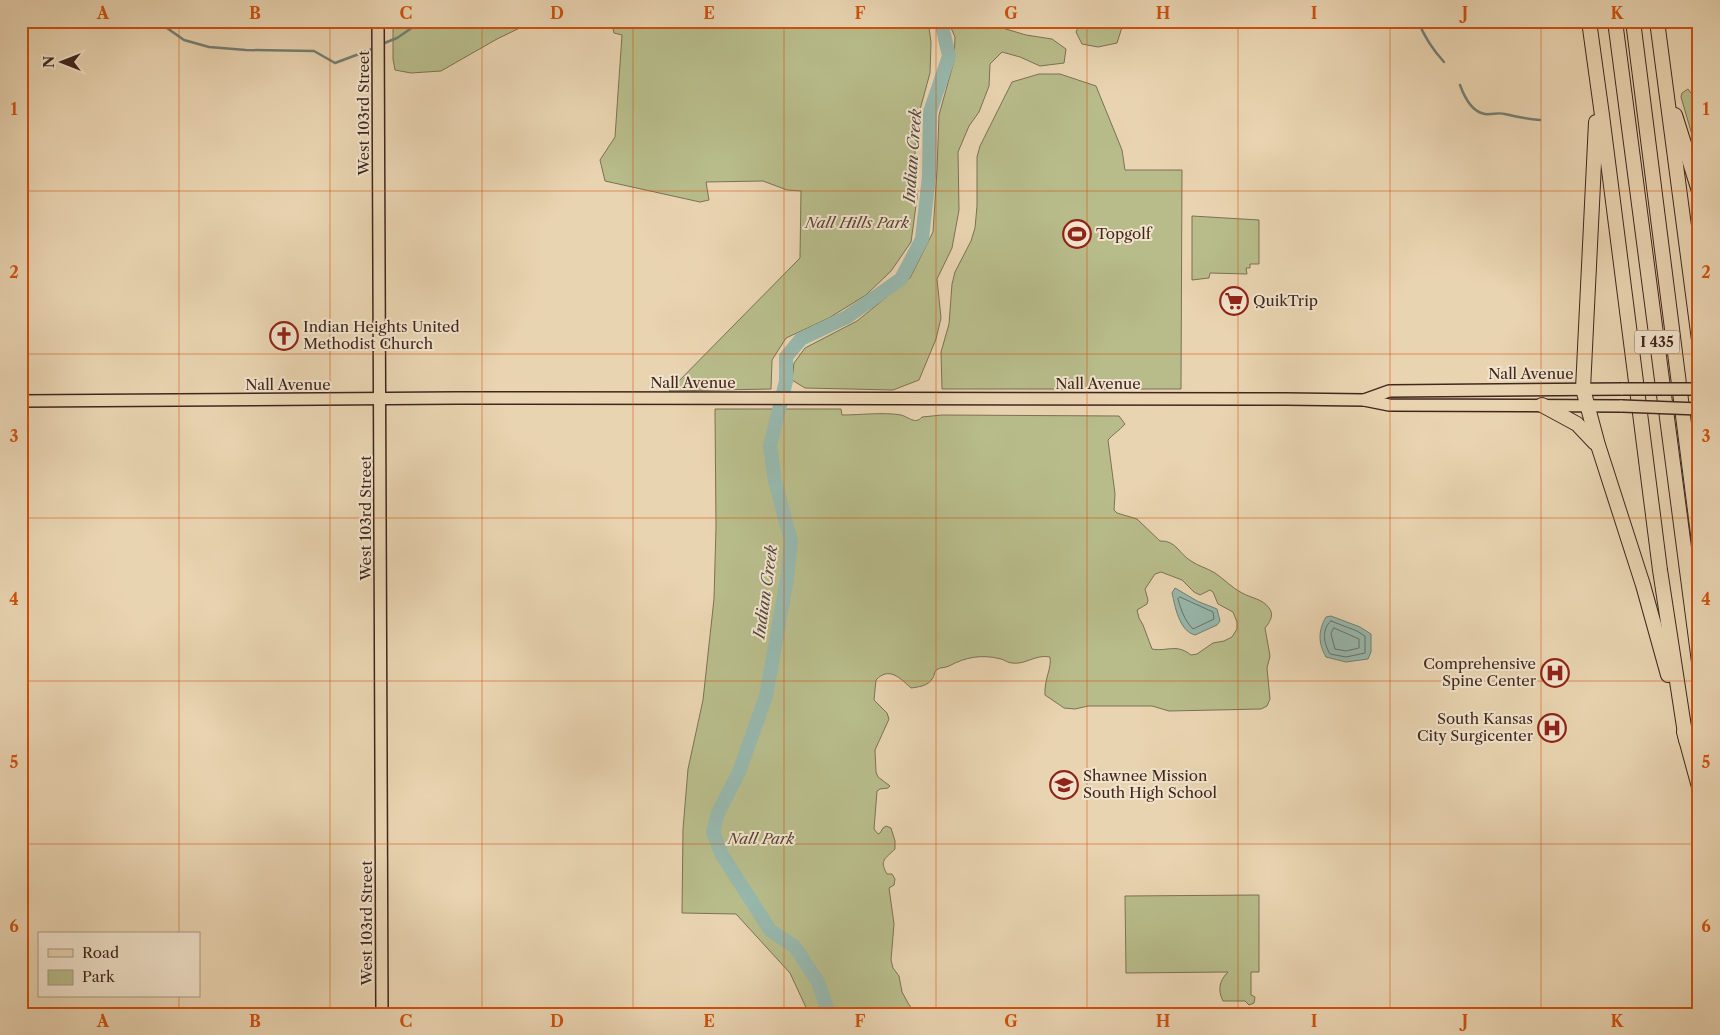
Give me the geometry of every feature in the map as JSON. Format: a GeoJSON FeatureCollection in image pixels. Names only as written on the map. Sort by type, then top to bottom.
{"type":"FeatureCollection","features":[{"type":"Feature","properties":{"kind":"highway"},"geometry":{"type":"LineString","coordinates":[[1589,21],[1660,570],[1686,740]]}},
{"type":"Feature","properties":{"kind":"highway","name":"I 435"},"geometry":{"type":"LineString","coordinates":[[1616,21],[1699,662]]}},
{"type":"Feature","properties":{"kind":"highway","name":"I 435"},"geometry":{"type":"LineString","coordinates":[[1632,21],[1699,542]]}},
{"type":"Feature","properties":{"kind":"highway"},"geometry":{"type":"LineString","coordinates":[[1657,21],[1699,340]]}},
{"type":"Feature","properties":{"kind":"highway"},"geometry":{"type":"LineString","coordinates":[[1597,84],[1583,389],[1598,445],[1643,585],[1699,787]]}},
{"type":"Feature","properties":{"kind":"highway"},"geometry":{"type":"LineString","coordinates":[[1665,88],[1699,191]]}},
{"type":"Feature","properties":{"kind":"highway"},"geometry":{"type":"LineString","coordinates":[[1542,406],[1577,424],[1598,445]]}},
{"type":"Feature","properties":{"kind":"main road","name":"West 103rd Street"},"geometry":{"type":"LineString","coordinates":[[378,21],[382,1014]]}},
{"type":"Feature","properties":{"kind":"main road","name":"Nall Avenue"},"geometry":{"type":"LineString","coordinates":[[1364,400],[1389,391],[1699,389]]}},
{"type":"Feature","properties":{"kind":"main road","name":"Nall Avenue"},"geometry":{"type":"LineString","coordinates":[[21,401],[744,398],[1364,400],[1389,406],[1587,405],[1699,408]]}},
{"type":"Feature","properties":{"kind":"green space"},"geometry":{"type":"Polygon","coordinates":[[[393,21],[534,21],[497,39],[441,71],[411,73],[395,70],[393,59],[393,21]]]}},
{"type":"Feature","properties":{"kind":"green space","name":"Nall Hills Park"},"geometry":{"type":"Polygon","coordinates":[[[611,21],[928,21],[931,42],[930,73],[916,124],[917,198],[911,242],[891,271],[866,295],[829,318],[786,338],[772,360],[771,389],[669,391],[800,258],[801,191],[787,190],[763,181],[706,182],[709,200],[700,202],[605,181],[600,160],[615,137],[622,35],[614,33],[611,21]]]}},
{"type":"Feature","properties":{"kind":"green space"},"geometry":{"type":"Polygon","coordinates":[[[948,21],[979,21],[1026,35],[1052,39],[1066,49],[1064,63],[1040,66],[1020,57],[1002,52],[990,64],[989,86],[979,112],[969,126],[958,152],[959,210],[952,248],[937,279],[941,318],[936,339],[919,380],[893,390],[805,388],[792,380],[794,363],[805,348],[857,321],[910,278],[933,232],[939,115],[954,61],[955,37],[948,21]]]}},
{"type":"Feature","properties":{"kind":"green space"},"geometry":{"type":"Polygon","coordinates":[[[1081,21],[1124,21],[1117,43],[1098,47],[1082,44],[1076,32],[1081,21]]]}},
{"type":"Feature","properties":{"kind":"green space","name":"Topgolf"},"geometry":{"type":"Polygon","coordinates":[[[1039,74],[1060,74],[1096,86],[1122,150],[1125,170],[1182,170],[1181,389],[942,389],[941,352],[949,324],[952,284],[955,272],[971,241],[975,228],[977,157],[980,146],[1012,82],[1039,74]]]}},
{"type":"Feature","properties":{"kind":"green space"},"geometry":{"type":"Polygon","coordinates":[[[1688,89],[1691,93],[1699,93],[1699,159],[1681,97],[1682,93],[1688,89]]]}},
{"type":"Feature","properties":{"kind":"green space"},"geometry":{"type":"Polygon","coordinates":[[[1192,216],[1259,220],[1259,264],[1250,264],[1250,268],[1246,268],[1247,274],[1210,273],[1209,278],[1192,280],[1192,216]]]}},
{"type":"Feature","properties":{"kind":"green space","name":"Nall Park"},"geometry":{"type":"Polygon","coordinates":[[[715,409],[841,409],[842,415],[895,414],[914,420],[922,417],[942,415],[1119,416],[1125,424],[1108,440],[1115,494],[1114,510],[1117,513],[1137,519],[1160,541],[1174,545],[1191,561],[1215,573],[1238,591],[1260,601],[1269,608],[1271,611],[1270,621],[1265,628],[1270,656],[1267,668],[1270,699],[1267,706],[1261,709],[1169,711],[1152,706],[1064,708],[1045,695],[1050,657],[1045,656],[1017,663],[987,657],[961,660],[948,667],[939,668],[935,671],[933,678],[923,686],[911,688],[894,675],[885,674],[881,676],[876,680],[874,700],[887,713],[889,719],[875,750],[876,772],[878,777],[890,786],[877,791],[874,829],[878,834],[886,826],[891,828],[895,841],[895,849],[883,863],[887,874],[892,874],[895,879],[894,885],[889,888],[894,924],[891,960],[893,968],[899,976],[902,992],[915,1014],[809,1014],[790,973],[736,914],[682,913],[683,829],[688,769],[703,700],[714,599],[716,527],[715,409]],[[1161,572],[1155,574],[1145,589],[1148,600],[1147,604],[1137,610],[1152,649],[1181,649],[1191,655],[1197,654],[1213,643],[1232,637],[1237,629],[1237,622],[1233,612],[1218,604],[1213,592],[1210,590],[1200,595],[1194,592],[1182,580],[1161,572]]]}},
{"type":"Feature","properties":{"kind":"green space"},"geometry":{"type":"Polygon","coordinates":[[[1259,895],[1259,972],[1251,972],[1251,995],[1255,997],[1254,1003],[1249,1005],[1245,1001],[1223,1001],[1220,985],[1228,972],[1126,973],[1125,896],[1259,895]]]}},
{"type":"Feature","properties":{"kind":"water"},"geometry":{"type":"Polygon","coordinates":[[[1175,588],[1197,601],[1217,609],[1220,621],[1217,625],[1195,635],[1185,629],[1176,611],[1172,593],[1175,588]]]}},
{"type":"Feature","properties":{"kind":"water"},"geometry":{"type":"Polygon","coordinates":[[[1331,616],[1360,627],[1371,634],[1371,652],[1368,659],[1346,662],[1326,657],[1320,642],[1320,632],[1326,617],[1331,616]]]}},
{"type":"Feature","properties":{"kind":"waterway"},"geometry":{"type":"LineString","coordinates":[[157,21],[184,40],[209,47],[246,50],[314,51],[335,63],[375,48]]}},
{"type":"Feature","properties":{"kind":"waterway"},"geometry":{"type":"LineString","coordinates":[[382,44],[397,38],[422,21]]}},
{"type":"Feature","properties":{"kind":"waterway","name":"Indian Creek"},"geometry":{"type":"LineString","coordinates":[[829,1014],[818,982],[795,947],[770,930],[722,855],[713,832],[718,813],[739,772],[766,696],[787,579],[791,541],[775,481],[770,446],[786,381],[786,357],[801,339],[847,317],[901,279],[922,239],[929,176],[930,112],[949,56],[941,21]]}},
{"type":"Feature","properties":{"kind":"waterway"},"geometry":{"type":"LineString","coordinates":[[1418,21],[1429,43],[1444,62]]}},
{"type":"Feature","properties":{"kind":"waterway"},"geometry":{"type":"LineString","coordinates":[[1460,85],[1469,103],[1480,113],[1502,113],[1540,120]]}},
{"type":"Feature","properties":{"kind":"place","name":"Topgolf"},"geometry":{"type":"Point","coordinates":[1077,234]}},
{"type":"Feature","properties":{"kind":"place","name":"QuikTrip"},"geometry":{"type":"Point","coordinates":[1234,301]}},
{"type":"Feature","properties":{"kind":"place","name":"Indian Heights United Methodist Church"},"geometry":{"type":"Point","coordinates":[284,336]}},
{"type":"Feature","properties":{"kind":"place","name":"Comprehensive Spine Center"},"geometry":{"type":"Point","coordinates":[1555,673]}},
{"type":"Feature","properties":{"kind":"place","name":"South Kansas City Surgicenter"},"geometry":{"type":"Point","coordinates":[1552,728]}},
{"type":"Feature","properties":{"kind":"place","name":"Shawnee Mission South High School"},"geometry":{"type":"Point","coordinates":[1064,785]}}]}
